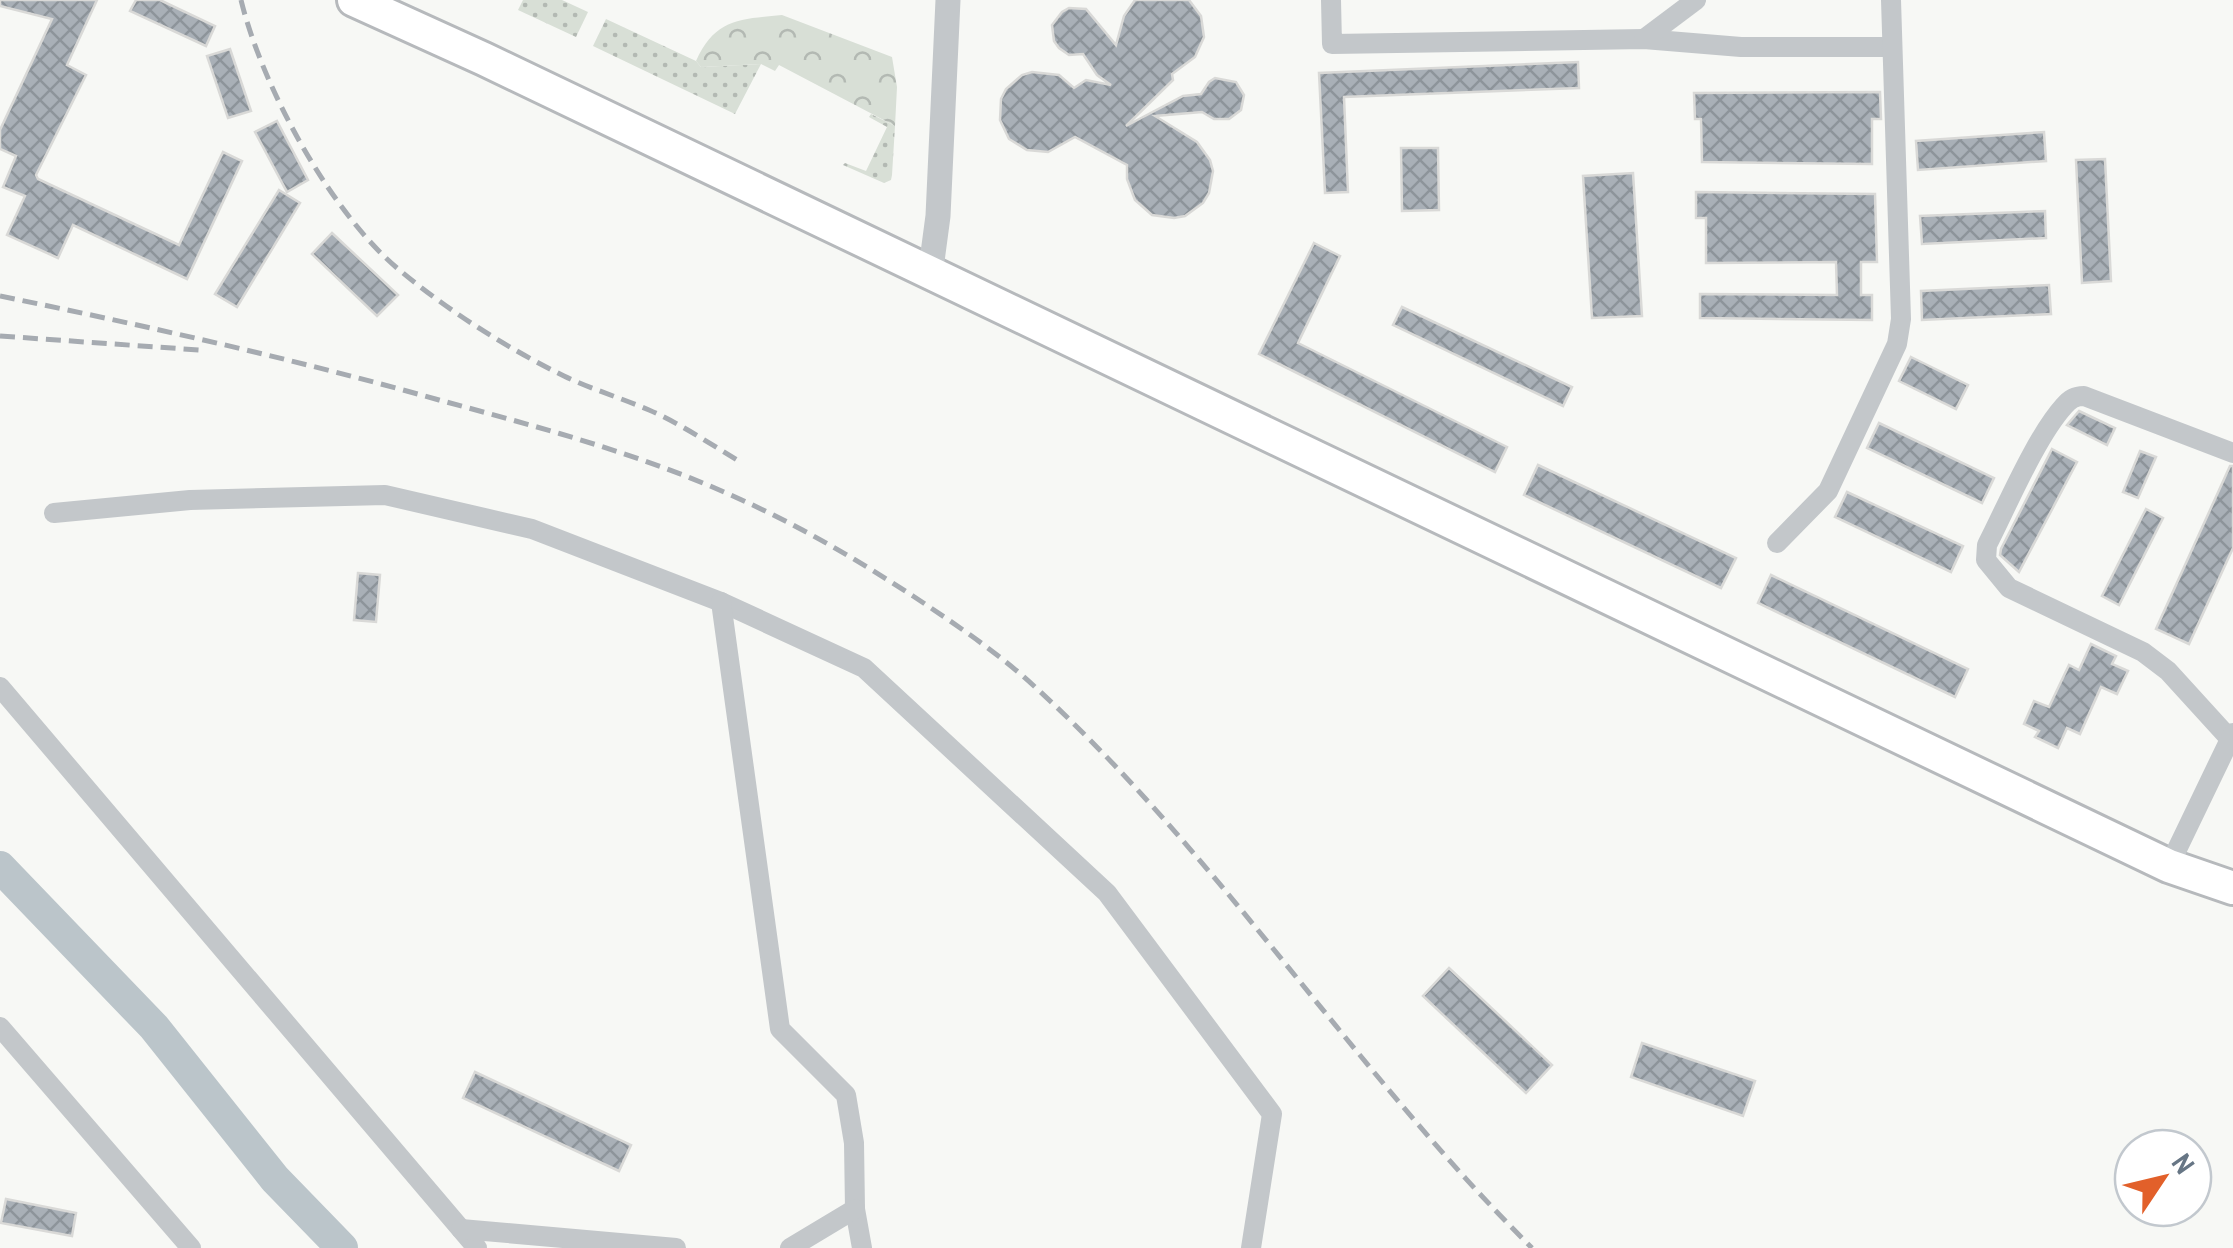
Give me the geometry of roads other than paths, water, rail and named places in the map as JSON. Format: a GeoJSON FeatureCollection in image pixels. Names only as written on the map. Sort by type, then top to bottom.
{"type":"FeatureCollection","features":[{"type":"Feature","properties":{"kind":"highway"},"geometry":{"type":"LineString","coordinates":[[354,0],[2169,866],[2233,888]]}},
{"type":"Feature","properties":{"kind":"street"},"geometry":{"type":"LineString","coordinates":[[930,276],[938,216],[948,0]]}},
{"type":"Feature","properties":{"kind":"street"},"geometry":{"type":"LineString","coordinates":[[1332,0],[1332,44],[1644,39],[1741,48],[1892,47]]}},
{"type":"Feature","properties":{"kind":"street"},"geometry":{"type":"LineString","coordinates":[[1644,39],[1696,0]]}},
{"type":"Feature","properties":{"kind":"street"},"geometry":{"type":"LineString","coordinates":[[1777,543],[1828,491],[1897,344],[1901,319],[1892,0]]}},
{"type":"Feature","properties":{"kind":"street"},"geometry":{"type":"LineString","coordinates":[[2169,866],[2232,736],[2143,652],[2009,588],[1986,560],[1986,545],[2050,426],[2076,396],[2233,453]]}},
{"type":"Feature","properties":{"kind":"street"},"geometry":{"type":"LineString","coordinates":[[54,513],[190,500],[385,494],[532,529],[721,602],[864,668],[1107,893],[1272,1114],[1251,1248]]}},
{"type":"Feature","properties":{"kind":"street"},"geometry":{"type":"LineString","coordinates":[[721,602],[780,1029],[846,1095],[862,1248]]}},
{"type":"Feature","properties":{"kind":"street"},"geometry":{"type":"LineString","coordinates":[[0,687],[476,1248]]}},
{"type":"Feature","properties":{"kind":"street"},"geometry":{"type":"LineString","coordinates":[[0,1027],[191,1248]]}},
{"type":"Feature","properties":{"kind":"street"},"geometry":{"type":"LineString","coordinates":[[790,1248],[856,1209]]}},
{"type":"Feature","properties":{"kind":"street"},"geometry":{"type":"LineString","coordinates":[[461,1229],[676,1248]]}},
{"type":"Feature","properties":{"kind":"waterway"},"geometry":{"type":"LineString","coordinates":[[0,867],[154,1027],[275,1179],[342,1248]]}},
{"type":"Feature","properties":{"kind":"railway"},"geometry":{"type":"LineString","coordinates":[[241,0],[265,70],[301,144],[347,214],[397,268],[456,313],[520,353],[574,381],[661,416],[742,463]]}},
{"type":"Feature","properties":{"kind":"railway"},"geometry":{"type":"LineString","coordinates":[[0,296],[330,371],[619,452],[749,503],[890,582],[1005,662],[1101,751],[1226,891],[1405,1109],[1532,1248]]}},
{"type":"Feature","properties":{"kind":"railway"},"geometry":{"type":"LineString","coordinates":[[0,336],[199,350]]}}]}
